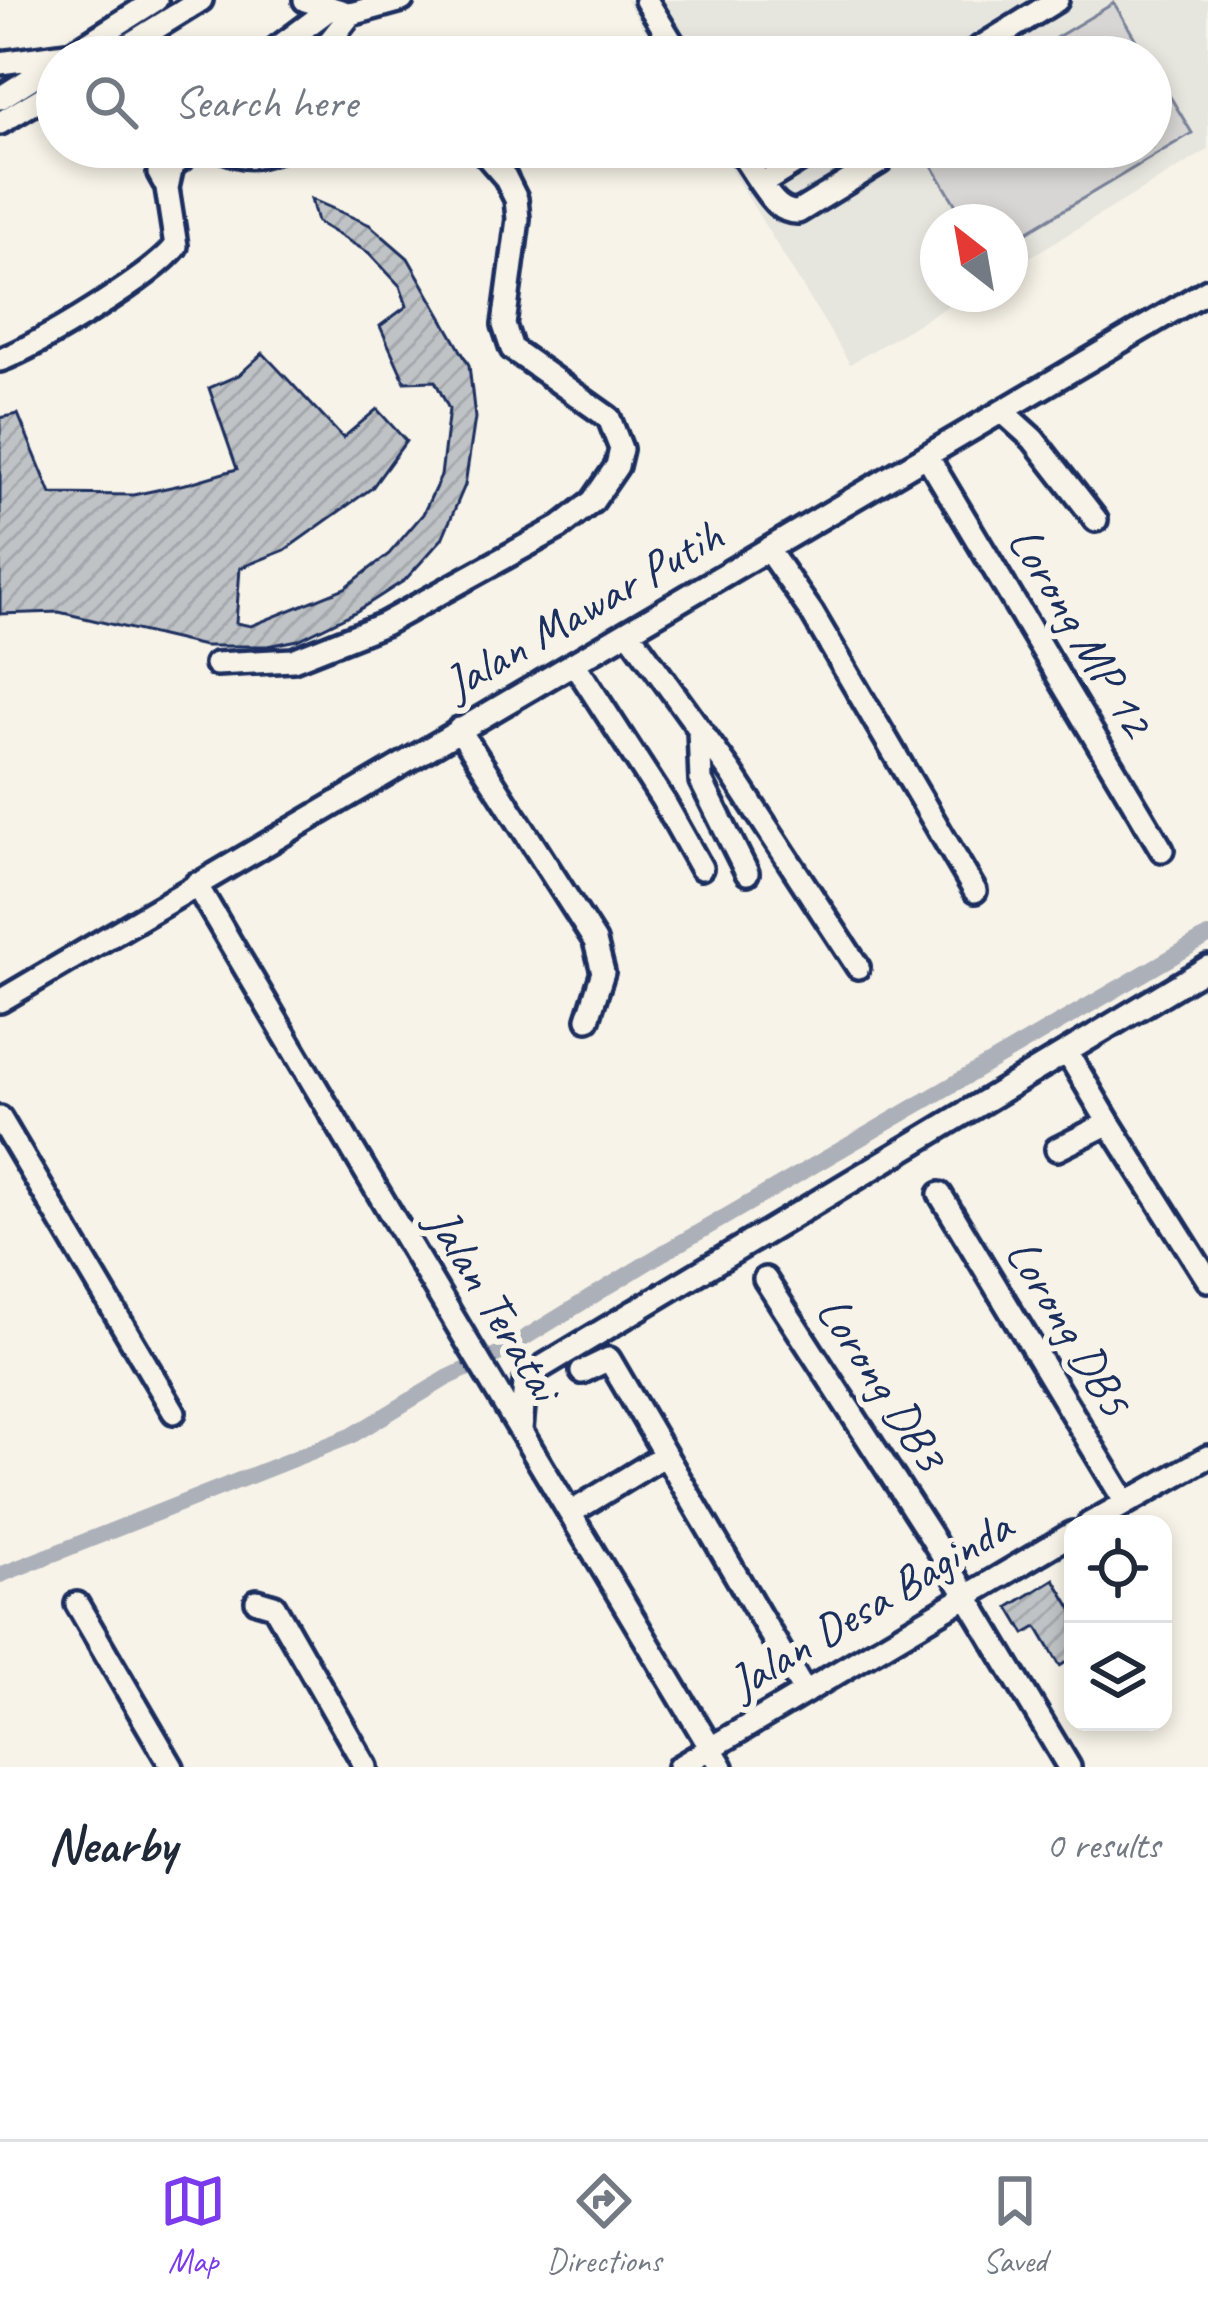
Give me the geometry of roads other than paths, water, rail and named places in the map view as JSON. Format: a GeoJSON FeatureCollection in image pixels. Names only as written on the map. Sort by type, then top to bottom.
{"type":"FeatureCollection","features":[{"type":"Feature","properties":{"kind":"street"},"geometry":{"type":"LineString","coordinates":[[99,36],[156,0]]}},
{"type":"Feature","properties":{"kind":"street"},"geometry":{"type":"LineString","coordinates":[[143,36],[202,0]]}},
{"type":"Feature","properties":{"kind":"street"},"geometry":{"type":"LineString","coordinates":[[305,0],[341,11]]}},
{"type":"Feature","properties":{"kind":"street"},"geometry":{"type":"LineString","coordinates":[[300,36],[341,11],[402,0]]}},
{"type":"Feature","properties":{"kind":"street"},"geometry":{"type":"LineString","coordinates":[[646,0],[668,36]]}},
{"type":"Feature","properties":{"kind":"street"},"geometry":{"type":"LineString","coordinates":[[999,36],[1057,0]]}},
{"type":"Feature","properties":{"kind":"street"},"geometry":{"type":"LineString","coordinates":[[330,36],[341,11]]}},
{"type":"Feature","properties":{"kind":"street"},"geometry":{"type":"LineString","coordinates":[[0,63],[36,60]]}},
{"type":"Feature","properties":{"kind":"street"},"geometry":{"type":"LineString","coordinates":[[0,98],[36,75]]}},
{"type":"Feature","properties":{"kind":"street"},"geometry":{"type":"LineString","coordinates":[[0,123],[36,101]]}},
{"type":"Feature","properties":{"kind":"street"},"geometry":{"type":"LineString","coordinates":[[0,360],[166,260],[176,246],[160,168]]}},
{"type":"Feature","properties":{"kind":"street"},"geometry":{"type":"LineString","coordinates":[[166,188],[171,168]]}},
{"type":"Feature","properties":{"kind":"street"},"geometry":{"type":"LineString","coordinates":[[216,664],[293,660],[383,624],[560,527],[593,501],[617,466],[621,449],[609,418],[512,350],[504,325],[518,219],[516,199],[497,168]]}},
{"type":"Feature","properties":{"kind":"street"},"geometry":{"type":"LineString","coordinates":[[750,168],[778,206],[789,212],[799,212],[870,168]]}},
{"type":"Feature","properties":{"kind":"street"},"geometry":{"type":"LineString","coordinates":[[760,184],[786,168]]}},
{"type":"Feature","properties":{"kind":"street","name":"Jalan Mawar Putih"},"geometry":{"type":"LineString","coordinates":[[0,1001],[1208,290]]}},
{"type":"Feature","properties":{"kind":"street"},"geometry":{"type":"LineString","coordinates":[[1003,412],[1034,439],[1096,520]]}},
{"type":"Feature","properties":{"kind":"street","name":"Lorong MP 12"},"geometry":{"type":"LineString","coordinates":[[927,456],[1162,850]]}},
{"type":"Feature","properties":{"kind":"street"},"geometry":{"type":"LineString","coordinates":[[768,550],[821,629],[975,891]]}},
{"type":"Feature","properties":{"kind":"street"},"geometry":{"type":"LineString","coordinates":[[628,632],[699,729],[858,967]]}},
{"type":"Feature","properties":{"kind":"street"},"geometry":{"type":"LineString","coordinates":[[574,663],[701,868]]}},
{"type":"Feature","properties":{"kind":"street"},"geometry":{"type":"LineString","coordinates":[[459,729],[595,941],[603,973],[588,1019]]}},
{"type":"Feature","properties":{"kind":"street"},"geometry":{"type":"LineString","coordinates":[[699,729],[701,781],[747,873]]}},
{"type":"Feature","properties":{"kind":"street","name":"Jalan Teratai"},"geometry":{"type":"LineString","coordinates":[[196,884],[463,1339],[717,1757]]}},
{"type":"Feature","properties":{"kind":"street"},"geometry":{"type":"LineString","coordinates":[[521,1430],[525,1383],[532,1373],[1208,967]]}},
{"type":"Feature","properties":{"kind":"street"},"geometry":{"type":"LineString","coordinates":[[1067,1052],[1208,1280]]}},
{"type":"Feature","properties":{"kind":"street"},"geometry":{"type":"LineString","coordinates":[[0,1118],[174,1412]]}},
{"type":"Feature","properties":{"kind":"street"},"geometry":{"type":"LineString","coordinates":[[1057,1149],[1109,1124]]}},
{"type":"Feature","properties":{"kind":"street","name":"Lorong DB5"},"geometry":{"type":"LineString","coordinates":[[940,1194],[1126,1503]]}},
{"type":"Feature","properties":{"kind":"street","name":"Lorong DB3"},"geometry":{"type":"LineString","coordinates":[[765,1279],[1069,1767]]}},
{"type":"Feature","properties":{"kind":"street"},"geometry":{"type":"LineString","coordinates":[[582,1372],[609,1359],[804,1691]]}},
{"type":"Feature","properties":{"kind":"street"},"geometry":{"type":"LineString","coordinates":[[572,1512],[665,1455]]}},
{"type":"Feature","properties":{"kind":"street","name":"Jalan Desa Baginda"},"geometry":{"type":"LineString","coordinates":[[1105,1515],[1208,1457]]}},
{"type":"Feature","properties":{"kind":"street","name":"Jalan Desa Baginda"},"geometry":{"type":"LineString","coordinates":[[679,1767],[717,1757],[804,1691],[1064,1538]]}},
{"type":"Feature","properties":{"kind":"street"},"geometry":{"type":"LineString","coordinates":[[257,1601],[274,1606],[366,1767]]}},
{"type":"Feature","properties":{"kind":"street"},"geometry":{"type":"LineString","coordinates":[[77,1604],[172,1767]]}},
{"type":"Feature","properties":{"kind":"waterway"},"geometry":{"type":"LineString","coordinates":[[0,1575],[351,1436],[1208,936]]}}]}
